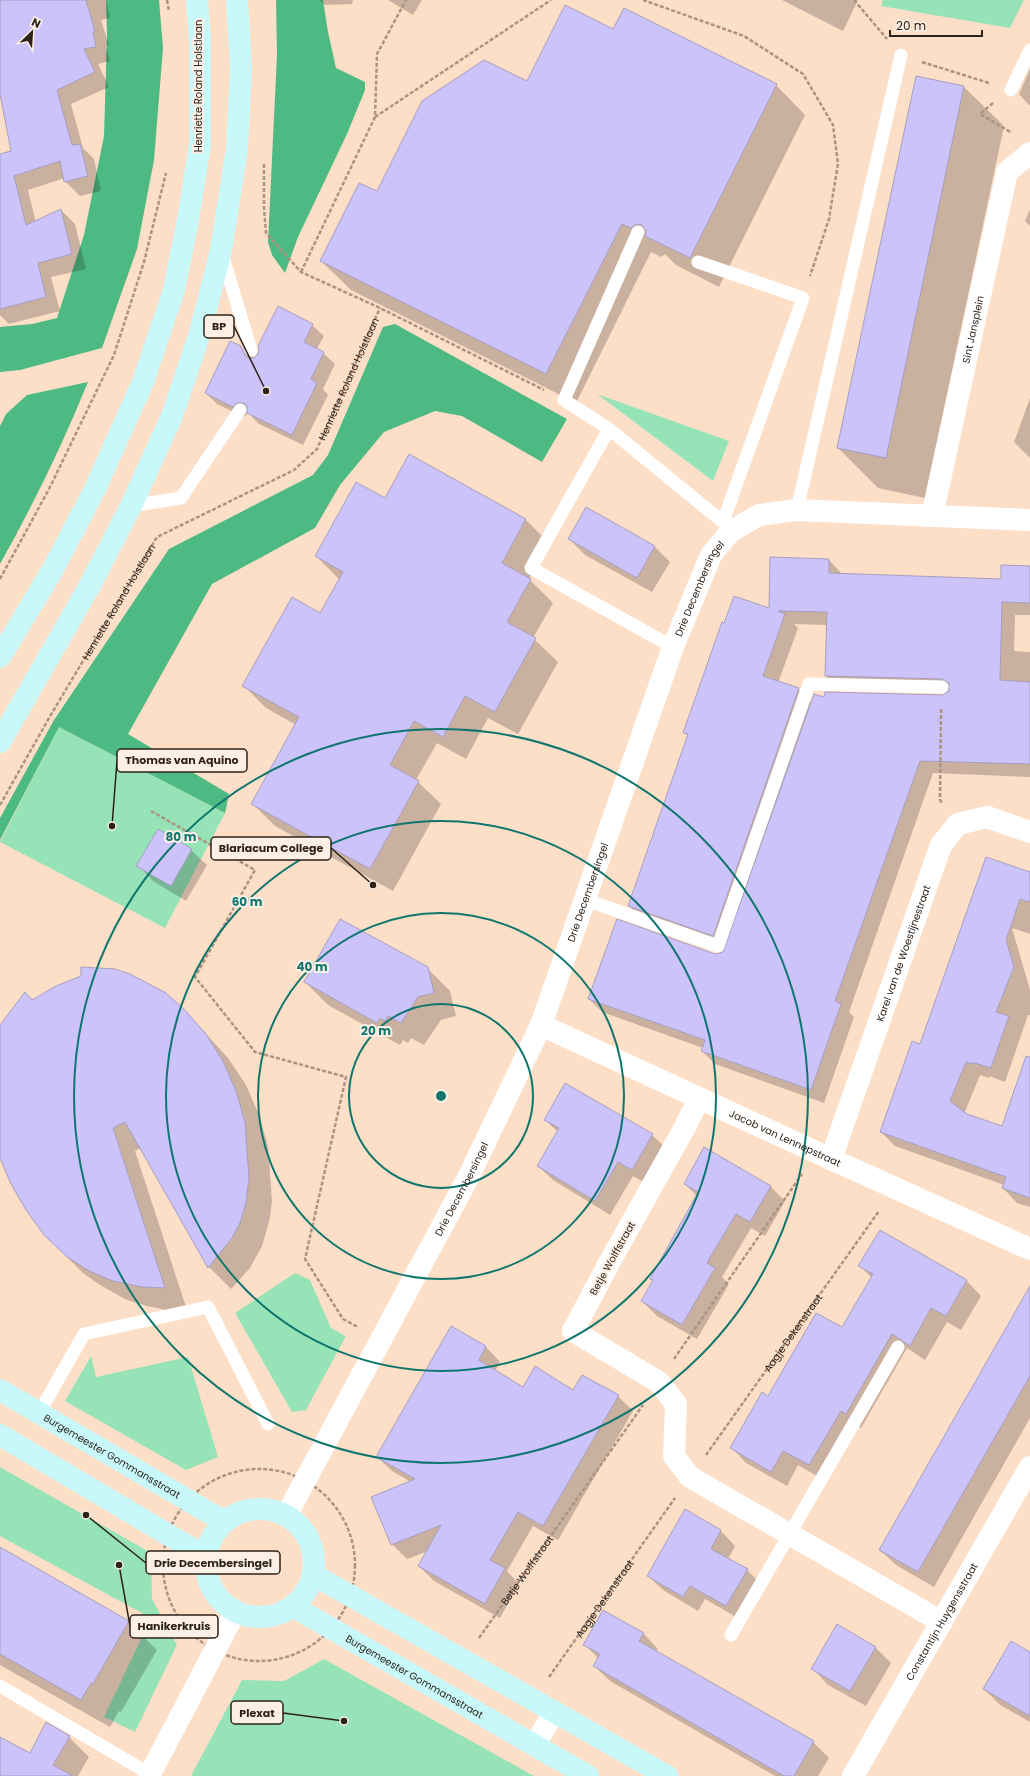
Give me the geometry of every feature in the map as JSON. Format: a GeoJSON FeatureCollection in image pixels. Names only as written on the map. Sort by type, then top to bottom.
{"type":"FeatureCollection","features":[{"type":"Feature","properties":{"kind":"street","name":"Henriette Roland Holstlaan"},"geometry":{"type":"LineString","coordinates":[[0,657],[52,571],[95,489],[143,382],[174,290],[188,220],[200,145],[200,40],[197,0]]}},
{"type":"Feature","properties":{"kind":"street"},"geometry":{"type":"LineString","coordinates":[[0,742],[89,588],[131,506],[172,416],[200,332],[221,250],[237,149],[241,68],[237,0]]}},
{"type":"Feature","properties":{"kind":"street","name":"Sint Jansplein"},"geometry":{"type":"LineString","coordinates":[[932,516],[1008,172],[1030,153]]}},
{"type":"Feature","properties":{"kind":"street","name":"Drie Decembersingel"},"geometry":{"type":"LineString","coordinates":[[286,1516],[469,1176],[541,1025],[586,900],[673,647],[711,555],[726,526],[759,515],[797,510],[1030,520]]}},
{"type":"Feature","properties":{"kind":"street"},"geometry":{"type":"LineString","coordinates":[[958,824],[987,817],[1030,832]]}},
{"type":"Feature","properties":{"kind":"street","name":"Karel van de Woestijnestraat"},"geometry":{"type":"LineString","coordinates":[[824,1156],[940,845],[958,824]]}},
{"type":"Feature","properties":{"kind":"street","name":"Jacob van Lennepstraat"},"geometry":{"type":"LineString","coordinates":[[541,1025],[824,1156],[1030,1249]]}},
{"type":"Feature","properties":{"kind":"street","name":"Betje Wolffstraat"},"geometry":{"type":"LineString","coordinates":[[690,1477],[674,1456],[676,1404],[659,1382],[573,1331],[609,1263],[686,1127],[699,1098]]}},
{"type":"Feature","properties":{"kind":"street","name":"Burgemeester Gommansstraat"},"geometry":{"type":"LineString","coordinates":[[0,1390],[225,1522]]}},
{"type":"Feature","properties":{"kind":"street"},"geometry":{"type":"LineString","coordinates":[[0,1435],[206,1557]]}},
{"type":"Feature","properties":{"kind":"street","name":"Constantijn Huygensstraat"},"geometry":{"type":"LineString","coordinates":[[853,1776],[1030,1467]]}},
{"type":"Feature","properties":{"kind":"street"},"geometry":{"type":"LineString","coordinates":[[690,1477],[942,1622]]}},
{"type":"Feature","properties":{"kind":"street"},"geometry":{"type":"LineString","coordinates":[[252,1509],[270,1510],[286,1516],[297,1523],[306,1533],[311,1544],[315,1560],[314,1575],[306,1593],[294,1607],[280,1614],[265,1618],[249,1617],[235,1612],[221,1602],[212,1588],[206,1572],[206,1557],[212,1536],[225,1522],[238,1514],[252,1509]]}},
{"type":"Feature","properties":{"kind":"street"},"geometry":{"type":"LineString","coordinates":[[314,1575],[667,1776]]}},
{"type":"Feature","properties":{"kind":"street","name":"Burgemeester Gommansstraat"},"geometry":{"type":"LineString","coordinates":[[294,1607],[588,1776]]}},
{"type":"Feature","properties":{"kind":"street"},"geometry":{"type":"LineString","coordinates":[[150,1775],[235,1612]]}},
{"type":"Feature","properties":{"kind":"street"},"geometry":{"type":"LineString","coordinates":[[535,1745],[554,1712]]}},
{"type":"Feature","properties":{"kind":"lane"},"geometry":{"type":"LineString","coordinates":[[1011,90],[1030,50]]}},
{"type":"Feature","properties":{"kind":"lane"},"geometry":{"type":"LineString","coordinates":[[797,510],[901,56]]}},
{"type":"Feature","properties":{"kind":"lane"},"geometry":{"type":"LineString","coordinates":[[638,232],[564,400],[609,429],[726,526],[803,298],[698,262]]}},
{"type":"Feature","properties":{"kind":"lane"},"geometry":{"type":"LineString","coordinates":[[221,250],[251,350]]}},
{"type":"Feature","properties":{"kind":"lane"},"geometry":{"type":"LineString","coordinates":[[131,506],[181,498],[240,410]]}},
{"type":"Feature","properties":{"kind":"lane"},"geometry":{"type":"LineString","coordinates":[[609,429],[532,568],[673,647]]}},
{"type":"Feature","properties":{"kind":"lane"},"geometry":{"type":"LineString","coordinates":[[586,900],[718,946],[809,684],[942,687]]}},
{"type":"Feature","properties":{"kind":"lane"},"geometry":{"type":"LineString","coordinates":[[38,1413],[84,1334],[208,1307],[268,1424]]}},
{"type":"Feature","properties":{"kind":"lane"},"geometry":{"type":"LineString","coordinates":[[731,1636],[898,1347]]}},
{"type":"Feature","properties":{"kind":"lane"},"geometry":{"type":"LineString","coordinates":[[0,1686],[150,1775]]}},
{"type":"Feature","properties":{"kind":"path"},"geometry":{"type":"LineString","coordinates":[[167,0],[169,14]]}},
{"type":"Feature","properties":{"kind":"path"},"geometry":{"type":"LineString","coordinates":[[301,272],[375,118],[376,54],[406,0]]}},
{"type":"Feature","properties":{"kind":"path"},"geometry":{"type":"LineString","coordinates":[[375,118],[551,0]]}},
{"type":"Feature","properties":{"kind":"path"},"geometry":{"type":"LineString","coordinates":[[643,0],[744,36],[803,74],[833,125],[838,164],[829,219],[803,298]]}},
{"type":"Feature","properties":{"kind":"path"},"geometry":{"type":"LineString","coordinates":[[1011,90],[980,114],[1017,136]]}},
{"type":"Feature","properties":{"kind":"path","name":"Henriette Roland Holstlaan"},"geometry":{"type":"LineString","coordinates":[[0,805],[49,718],[157,537],[294,470],[317,449],[380,308],[301,272],[266,233],[264,208],[264,161]]}},
{"type":"Feature","properties":{"kind":"path"},"geometry":{"type":"LineString","coordinates":[[0,579],[49,489],[114,355],[144,262],[167,170]]}},
{"type":"Feature","properties":{"kind":"path"},"geometry":{"type":"LineString","coordinates":[[380,308],[564,400]]}},
{"type":"Feature","properties":{"kind":"path"},"geometry":{"type":"LineString","coordinates":[[942,687],[940,800],[958,824]]}},
{"type":"Feature","properties":{"kind":"path"},"geometry":{"type":"LineString","coordinates":[[151,811],[255,870],[195,977],[255,1052],[346,1077],[305,1259],[343,1319],[381,1340]]}},
{"type":"Feature","properties":{"kind":"path","name":"Betje Wolffstraat"},"geometry":{"type":"LineString","coordinates":[[463,1661],[659,1382],[824,1156]]}},
{"type":"Feature","properties":{"kind":"path","name":"Aagje Dekenstraat"},"geometry":{"type":"LineString","coordinates":[[532,1700],[895,1188]]}},
{"type":"Feature","properties":{"kind":"path"},"geometry":{"type":"LineString","coordinates":[[243,1470],[275,1470],[305,1480],[327,1497],[344,1518],[353,1544],[356,1570],[351,1597],[343,1614],[332,1629],[306,1650],[275,1660],[242,1660],[214,1651],[186,1628],[168,1600],[162,1568],[167,1535],[175,1516],[187,1500],[212,1480],[243,1470]]}},
{"type":"Feature","properties":{"kind":"green space"},"geometry":{"type":"Polygon","coordinates":[[[106,0],[159,0],[163,48],[154,160],[137,249],[102,348],[20,370],[0,372],[0,327],[32,324],[57,318],[84,235],[104,136],[107,34],[106,0]]]}},
{"type":"Feature","properties":{"kind":"green space"},"geometry":{"type":"Polygon","coordinates":[[[276,0],[323,0],[336,68],[365,82],[365,90],[347,134],[298,237],[285,273],[272,255],[268,242],[277,55],[276,0]]]}},
{"type":"Feature","properties":{"kind":"green space"},"geometry":{"type":"Polygon","coordinates":[[[883,0],[1024,0],[1010,28],[881,6],[883,0]]]}},
{"type":"Feature","properties":{"kind":"green space"},"geometry":{"type":"Polygon","coordinates":[[[395,324],[567,419],[542,462],[462,416],[435,411],[384,432],[340,485],[315,528],[212,584],[128,734],[229,794],[225,813],[59,727],[0,840],[0,818],[54,720],[169,549],[313,475],[328,455],[383,327],[395,324]]]}},
{"type":"Feature","properties":{"kind":"green space"},"geometry":{"type":"Polygon","coordinates":[[[88,382],[47,474],[0,564],[0,426],[6,414],[27,395],[88,382]]]}},
{"type":"Feature","properties":{"kind":"green space"},"geometry":{"type":"Polygon","coordinates":[[[597,394],[729,441],[713,481],[597,394]]]}},
{"type":"Feature","properties":{"kind":"green space"},"geometry":{"type":"Polygon","coordinates":[[[59,727],[225,813],[165,928],[0,842],[59,727]]]}},
{"type":"Feature","properties":{"kind":"green space"},"geometry":{"type":"Polygon","coordinates":[[[295,1273],[310,1280],[331,1328],[346,1336],[306,1410],[292,1412],[235,1313],[295,1273]]]}},
{"type":"Feature","properties":{"kind":"green space"},"geometry":{"type":"Polygon","coordinates":[[[91,1356],[96,1377],[188,1357],[218,1457],[186,1470],[65,1401],[91,1356]]]}},
{"type":"Feature","properties":{"kind":"green space"},"geometry":{"type":"Polygon","coordinates":[[[0,1467],[151,1553],[152,1599],[177,1645],[135,1732],[104,1717],[151,1618],[0,1536],[0,1467]]]}},
{"type":"Feature","properties":{"kind":"green space"},"geometry":{"type":"Polygon","coordinates":[[[324,1659],[534,1776],[191,1776],[242,1680],[284,1681],[324,1659]]]}},
{"type":"Feature","properties":{"kind":"building"},"geometry":{"type":"Polygon","coordinates":[[[0,0],[86,0],[95,31],[93,32],[96,47],[84,49],[95,72],[57,90],[72,145],[80,144],[88,176],[64,182],[60,161],[14,176],[26,225],[61,209],[72,254],[38,263],[46,297],[0,309],[0,154],[11,151],[0,94],[0,0]]]}},
{"type":"Feature","properties":{"kind":"building"},"geometry":{"type":"Polygon","coordinates":[[[565,5],[613,29],[624,8],[777,84],[690,258],[645,236],[646,231],[642,225],[637,224],[631,228],[622,224],[546,374],[320,261],[359,183],[377,191],[422,101],[484,60],[527,81],[565,5]]]}},
{"type":"Feature","properties":{"kind":"building"},"geometry":{"type":"Polygon","coordinates":[[[916,76],[964,86],[886,458],[837,448],[916,76]]]}},
{"type":"Feature","properties":{"kind":"building"},"geometry":{"type":"Polygon","coordinates":[[[278,306],[313,324],[304,342],[324,352],[311,379],[317,383],[292,435],[247,413],[247,407],[244,403],[237,403],[233,407],[205,393],[230,341],[241,346],[245,356],[254,358],[257,355],[259,351],[258,346],[278,306]]]}},
{"type":"Feature","properties":{"kind":"building"},"geometry":{"type":"Polygon","coordinates":[[[409,454],[526,519],[502,563],[531,579],[507,622],[536,638],[495,712],[465,696],[443,737],[414,721],[390,765],[419,781],[370,869],[251,804],[299,717],[242,686],[292,597],[320,613],[343,572],[315,556],[356,482],[385,498],[409,454]]]}},
{"type":"Feature","properties":{"kind":"building"},"geometry":{"type":"Polygon","coordinates":[[[586,507],[655,546],[637,578],[568,539],[586,507]]]}},
{"type":"Feature","properties":{"kind":"building"},"geometry":{"type":"Polygon","coordinates":[[[770,557],[829,559],[829,573],[1001,579],[1001,565],[1030,566],[1030,603],[1002,602],[1000,680],[1030,682],[1030,764],[920,761],[835,1001],[841,1004],[811,1090],[701,1051],[705,1040],[588,999],[617,919],[715,954],[723,952],[814,694],[824,697],[825,692],[942,695],[949,691],[949,683],[942,679],[825,676],[827,612],[778,611],[785,614],[763,676],[799,688],[713,936],[628,906],[688,734],[683,733],[722,622],[724,623],[734,596],[769,608],[770,557]]]}},
{"type":"Feature","properties":{"kind":"building"},"geometry":{"type":"Polygon","coordinates":[[[158,829],[192,849],[171,886],[136,866],[158,829]]]}},
{"type":"Feature","properties":{"kind":"building"},"geometry":{"type":"Polygon","coordinates":[[[986,857],[1030,872],[1030,902],[1020,899],[1006,940],[1014,967],[996,1012],[1009,1016],[991,1068],[966,1062],[950,1101],[967,1114],[1002,1126],[1026,1056],[1030,1057],[1030,1198],[1002,1188],[1006,1177],[880,1132],[912,1041],[920,1044],[986,857]]]}},
{"type":"Feature","properties":{"kind":"building"},"geometry":{"type":"Polygon","coordinates":[[[340,919],[428,967],[434,993],[418,997],[401,1023],[388,1016],[385,1021],[380,1018],[377,1023],[304,982],[340,919]]]}},
{"type":"Feature","properties":{"kind":"building"},"geometry":{"type":"Polygon","coordinates":[[[81,967],[115,969],[130,974],[166,993],[184,1009],[206,1034],[223,1061],[236,1091],[245,1122],[249,1178],[246,1203],[240,1223],[232,1238],[208,1268],[125,1122],[113,1128],[165,1288],[142,1287],[113,1281],[89,1271],[67,1257],[44,1235],[26,1210],[11,1184],[0,1158],[0,1025],[25,992],[32,1000],[56,986],[81,976],[81,967]]]}},
{"type":"Feature","properties":{"kind":"building"},"geometry":{"type":"Polygon","coordinates":[[[565,1083],[653,1134],[632,1170],[618,1162],[595,1201],[537,1166],[559,1128],[544,1120],[565,1083]]]}},
{"type":"Feature","properties":{"kind":"building"},"geometry":{"type":"Polygon","coordinates":[[[704,1147],[771,1186],[750,1222],[736,1214],[707,1263],[715,1268],[682,1325],[641,1301],[653,1280],[650,1279],[698,1192],[684,1184],[704,1147]]]}},
{"type":"Feature","properties":{"kind":"building"},"geometry":{"type":"Polygon","coordinates":[[[880,1230],[967,1280],[946,1316],[931,1308],[910,1346],[892,1334],[846,1414],[841,1411],[809,1465],[783,1451],[771,1472],[730,1448],[762,1392],[768,1396],[816,1313],[842,1327],[873,1274],[858,1266],[880,1230]]]}},
{"type":"Feature","properties":{"kind":"building"},"geometry":{"type":"Polygon","coordinates":[[[1030,1286],[1030,1376],[918,1572],[879,1550],[1030,1286]]]}},
{"type":"Feature","properties":{"kind":"building"},"geometry":{"type":"Polygon","coordinates":[[[451,1326],[486,1346],[479,1360],[523,1387],[535,1366],[573,1390],[582,1375],[619,1395],[543,1526],[518,1512],[490,1560],[505,1568],[485,1604],[418,1566],[441,1525],[391,1545],[371,1497],[415,1479],[376,1457],[451,1326]]]}},
{"type":"Feature","properties":{"kind":"building"},"geometry":{"type":"Polygon","coordinates":[[[685,1509],[721,1530],[711,1549],[748,1569],[726,1606],[690,1586],[683,1597],[647,1576],[685,1509]]]}},
{"type":"Feature","properties":{"kind":"building"},"geometry":{"type":"Polygon","coordinates":[[[0,1547],[129,1621],[93,1684],[91,1683],[81,1700],[0,1654],[0,1547]]]}},
{"type":"Feature","properties":{"kind":"building"},"geometry":{"type":"Polygon","coordinates":[[[603,1610],[644,1633],[639,1641],[814,1741],[794,1776],[784,1776],[593,1666],[600,1654],[583,1645],[603,1610]]]}},
{"type":"Feature","properties":{"kind":"building"},"geometry":{"type":"Polygon","coordinates":[[[837,1624],[876,1647],[850,1691],[811,1669],[837,1624]]]}},
{"type":"Feature","properties":{"kind":"building"},"geometry":{"type":"Polygon","coordinates":[[[1011,1641],[1030,1652],[1030,1716],[983,1689],[1011,1641]]]}},
{"type":"Feature","properties":{"kind":"building"},"geometry":{"type":"Polygon","coordinates":[[[46,1722],[70,1736],[53,1765],[73,1776],[0,1776],[0,1737],[30,1753],[46,1722]]]}},
{"type":"Feature","properties":{"kind":"place","name":"BP"},"geometry":{"type":"Point","coordinates":[266,391]}},
{"type":"Feature","properties":{"kind":"place","name":"Thomas van Aquino"},"geometry":{"type":"Point","coordinates":[112,826]}},
{"type":"Feature","properties":{"kind":"place","name":"Blariacum College"},"geometry":{"type":"Point","coordinates":[373,885]}},
{"type":"Feature","properties":{"kind":"place","name":"Drie Decembersingel"},"geometry":{"type":"Point","coordinates":[86,1515]}},
{"type":"Feature","properties":{"kind":"place","name":"Hanikerkruis"},"geometry":{"type":"Point","coordinates":[119,1565]}},
{"type":"Feature","properties":{"kind":"place","name":"Plexat"},"geometry":{"type":"Point","coordinates":[344,1721]}}]}
